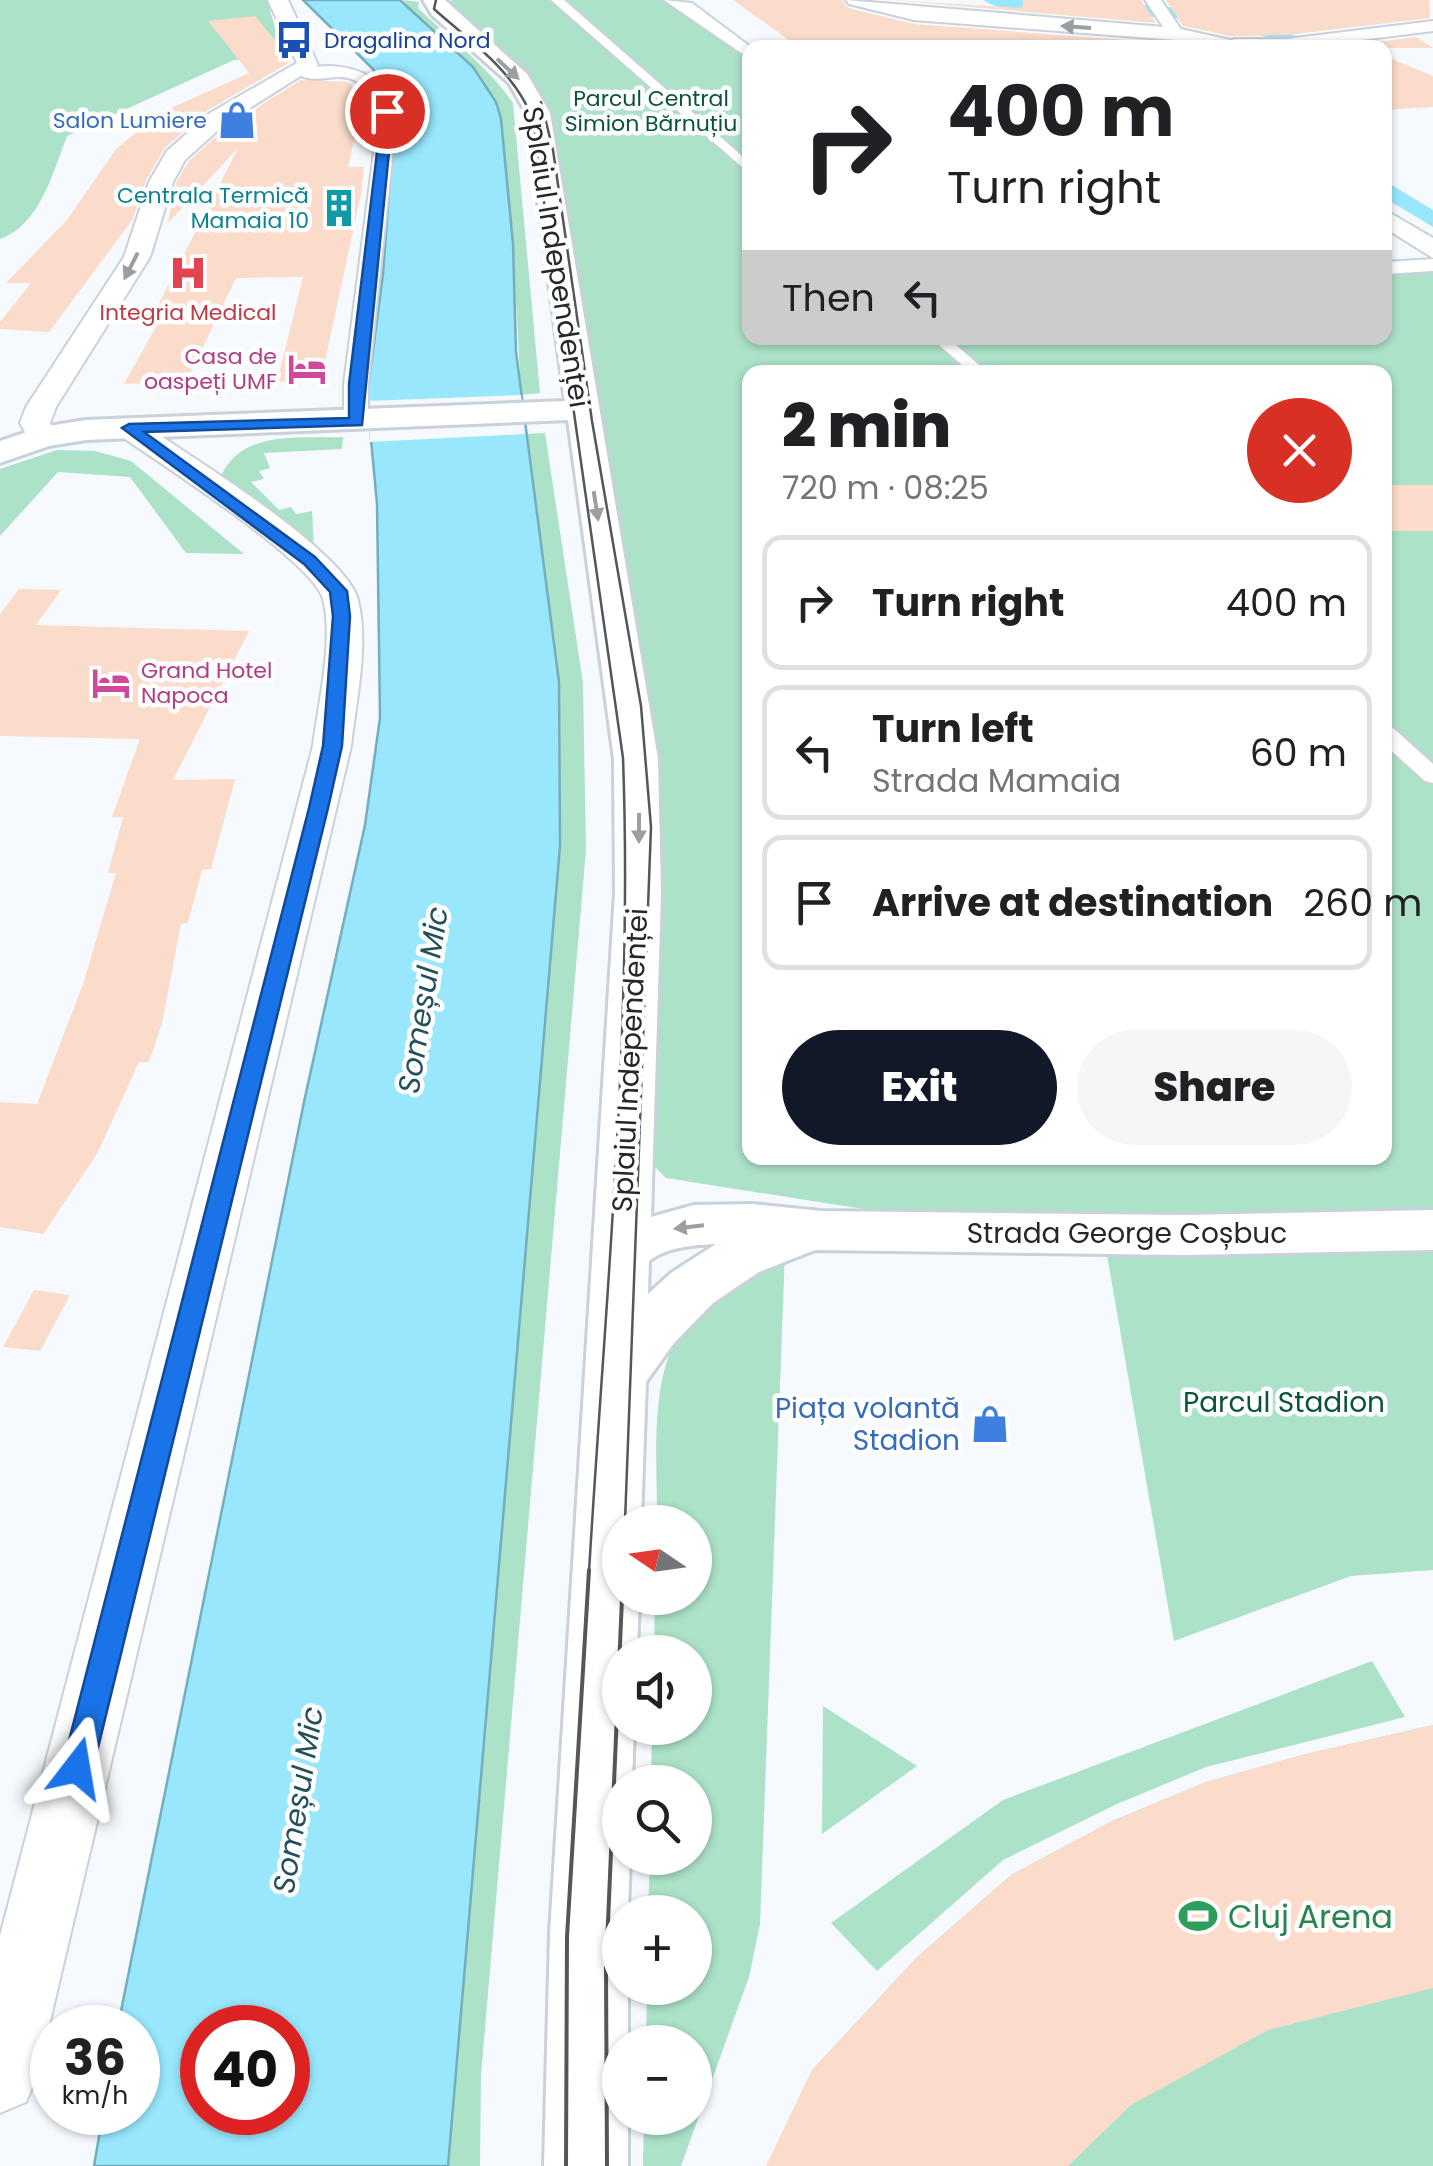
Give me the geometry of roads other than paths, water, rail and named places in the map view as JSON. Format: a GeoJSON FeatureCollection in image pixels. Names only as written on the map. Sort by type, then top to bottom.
{"type":"FeatureCollection","features":[{"type":"Feature","properties":{"kind":"main road","name":"Splaiul Independenței"},"geometry":{"type":"LineString","coordinates":[[435,2],[506,66],[534,101],[630,717],[639,806],[589,1933],[586,2166]]}},
{"type":"Feature","properties":{"kind":"main road"},"geometry":{"type":"LineString","coordinates":[[0,453],[42,438],[129,428],[580,410]]}},
{"type":"Feature","properties":{"kind":"main road","name":"Strada George Coșbuc"},"geometry":{"type":"LineString","coordinates":[[620,1267],[638,1240],[694,1225],[753,1224],[820,1231],[1184,1236],[1433,1230]]}},
{"type":"Feature","properties":{"kind":"main road","name":"Strada George Coșbuc"},"geometry":{"type":"LineString","coordinates":[[616,1376],[682,1295],[712,1270],[774,1242],[820,1231]]}},
{"type":"Feature","properties":{"kind":"main road","name":"Strada George Coșbuc"},"geometry":{"type":"LineString","coordinates":[[620,1267],[712,1270]]}},
{"type":"Feature","properties":{"kind":"street"},"geometry":{"type":"LineString","coordinates":[[278,0],[308,62],[302,72]]}},
{"type":"Feature","properties":{"kind":"street"},"geometry":{"type":"LineString","coordinates":[[557,0],[742,163]]}},
{"type":"Feature","properties":{"kind":"street"},"geometry":{"type":"LineString","coordinates":[[672,0],[742,48]]}},
{"type":"Feature","properties":{"kind":"street"},"geometry":{"type":"LineString","coordinates":[[856,0],[914,14],[1176,34],[1207,40]]}},
{"type":"Feature","properties":{"kind":"street"},"geometry":{"type":"LineString","coordinates":[[1158,6],[1176,34]]}},
{"type":"Feature","properties":{"kind":"street"},"geometry":{"type":"LineString","coordinates":[[1320,40],[1433,26]]}},
{"type":"Feature","properties":{"kind":"street"},"geometry":{"type":"LineString","coordinates":[[42,438],[35,423],[41,406],[137,257],[160,182],[175,156],[218,118],[302,72],[343,72],[368,79],[381,94],[388,113],[356,384],[366,421]]}},
{"type":"Feature","properties":{"kind":"street"},"geometry":{"type":"LineString","coordinates":[[1392,222],[1433,250]]}},
{"type":"Feature","properties":{"kind":"street"},"geometry":{"type":"LineString","coordinates":[[1392,268],[1433,265]]}},
{"type":"Feature","properties":{"kind":"street"},"geometry":{"type":"LineString","coordinates":[[948,345],[971,365]]}},
{"type":"Feature","properties":{"kind":"street"},"geometry":{"type":"LineString","coordinates":[[0,2076],[332,746],[342,616],[338,591],[310,561],[129,428]]}},
{"type":"Feature","properties":{"kind":"street"},"geometry":{"type":"LineString","coordinates":[[1392,739],[1433,776]]}},
{"type":"Feature","properties":{"kind":"water","name":"Someșul Mic"},"geometry":{"type":"Polygon","coordinates":[[[303,0],[400,0],[473,67],[496,102],[513,244],[516,352],[559,682],[560,846],[448,2166],[94,2166],[99,2135],[160,2135],[160,2005],[122,2005],[304,1102],[365,825],[380,718],[377,504],[367,396],[383,274],[395,112],[373,69],[303,0]]]}},
{"type":"Feature","properties":{"kind":"waterway"},"geometry":{"type":"LineString","coordinates":[[993,0],[1199,16],[1239,22],[1289,40]]}},
{"type":"Feature","properties":{"kind":"waterway"},"geometry":{"type":"LineString","coordinates":[[1392,193],[1433,220]]}},
{"type":"Feature","properties":{"kind":"tram line"},"geometry":{"type":"LineString","coordinates":[[436,0],[434,9],[502,71],[532,117],[623,758],[621,1063],[589,1572]]}},
{"type":"Feature","properties":{"kind":"tram line"},"geometry":{"type":"LineString","coordinates":[[541,102],[553,150],[592,421],[641,706],[651,827],[626,1505]]}},
{"type":"Feature","properties":{"kind":"tram line"},"geometry":{"type":"LineString","coordinates":[[566,2166],[567,1937],[589,1570]]}},
{"type":"Feature","properties":{"kind":"tram line"},"geometry":{"type":"LineString","coordinates":[[607,2166],[606,1968],[621,1615]]}},
{"type":"Feature","properties":{"kind":"place","name":"Dragalina Nord"},"geometry":{"type":"Point","coordinates":[294,40]}},
{"type":"Feature","properties":{"kind":"place","name":"Salon Lumiere"},"geometry":{"type":"Point","coordinates":[237,120]}},
{"type":"Feature","properties":{"kind":"place","name":"Centrala Termică Mamaia 10"},"geometry":{"type":"Point","coordinates":[339,208]}},
{"type":"Feature","properties":{"kind":"place","name":"Integria Medical"},"geometry":{"type":"Point","coordinates":[188,273]}},
{"type":"Feature","properties":{"kind":"place","name":"Casa de oaspeți UMF"},"geometry":{"type":"Point","coordinates":[307,369]}},
{"type":"Feature","properties":{"kind":"place","name":"Grand Hotel Napoca"},"geometry":{"type":"Point","coordinates":[111,683]}},
{"type":"Feature","properties":{"kind":"place","name":"Piața volantă Stadion"},"geometry":{"type":"Point","coordinates":[990,1424]}},
{"type":"Feature","properties":{"kind":"place","name":"Cluj Arena"},"geometry":{"type":"Point","coordinates":[1198,1916]}},
{"type":"Feature","properties":{"kind":"park label","name":"Parcul Central Simion Bărnuțiu"},"geometry":{"type":"Point","coordinates":[651,110]}},
{"type":"Feature","properties":{"kind":"park label","name":"Parcul Stadion"},"geometry":{"type":"Point","coordinates":[1284,1402]}}]}
